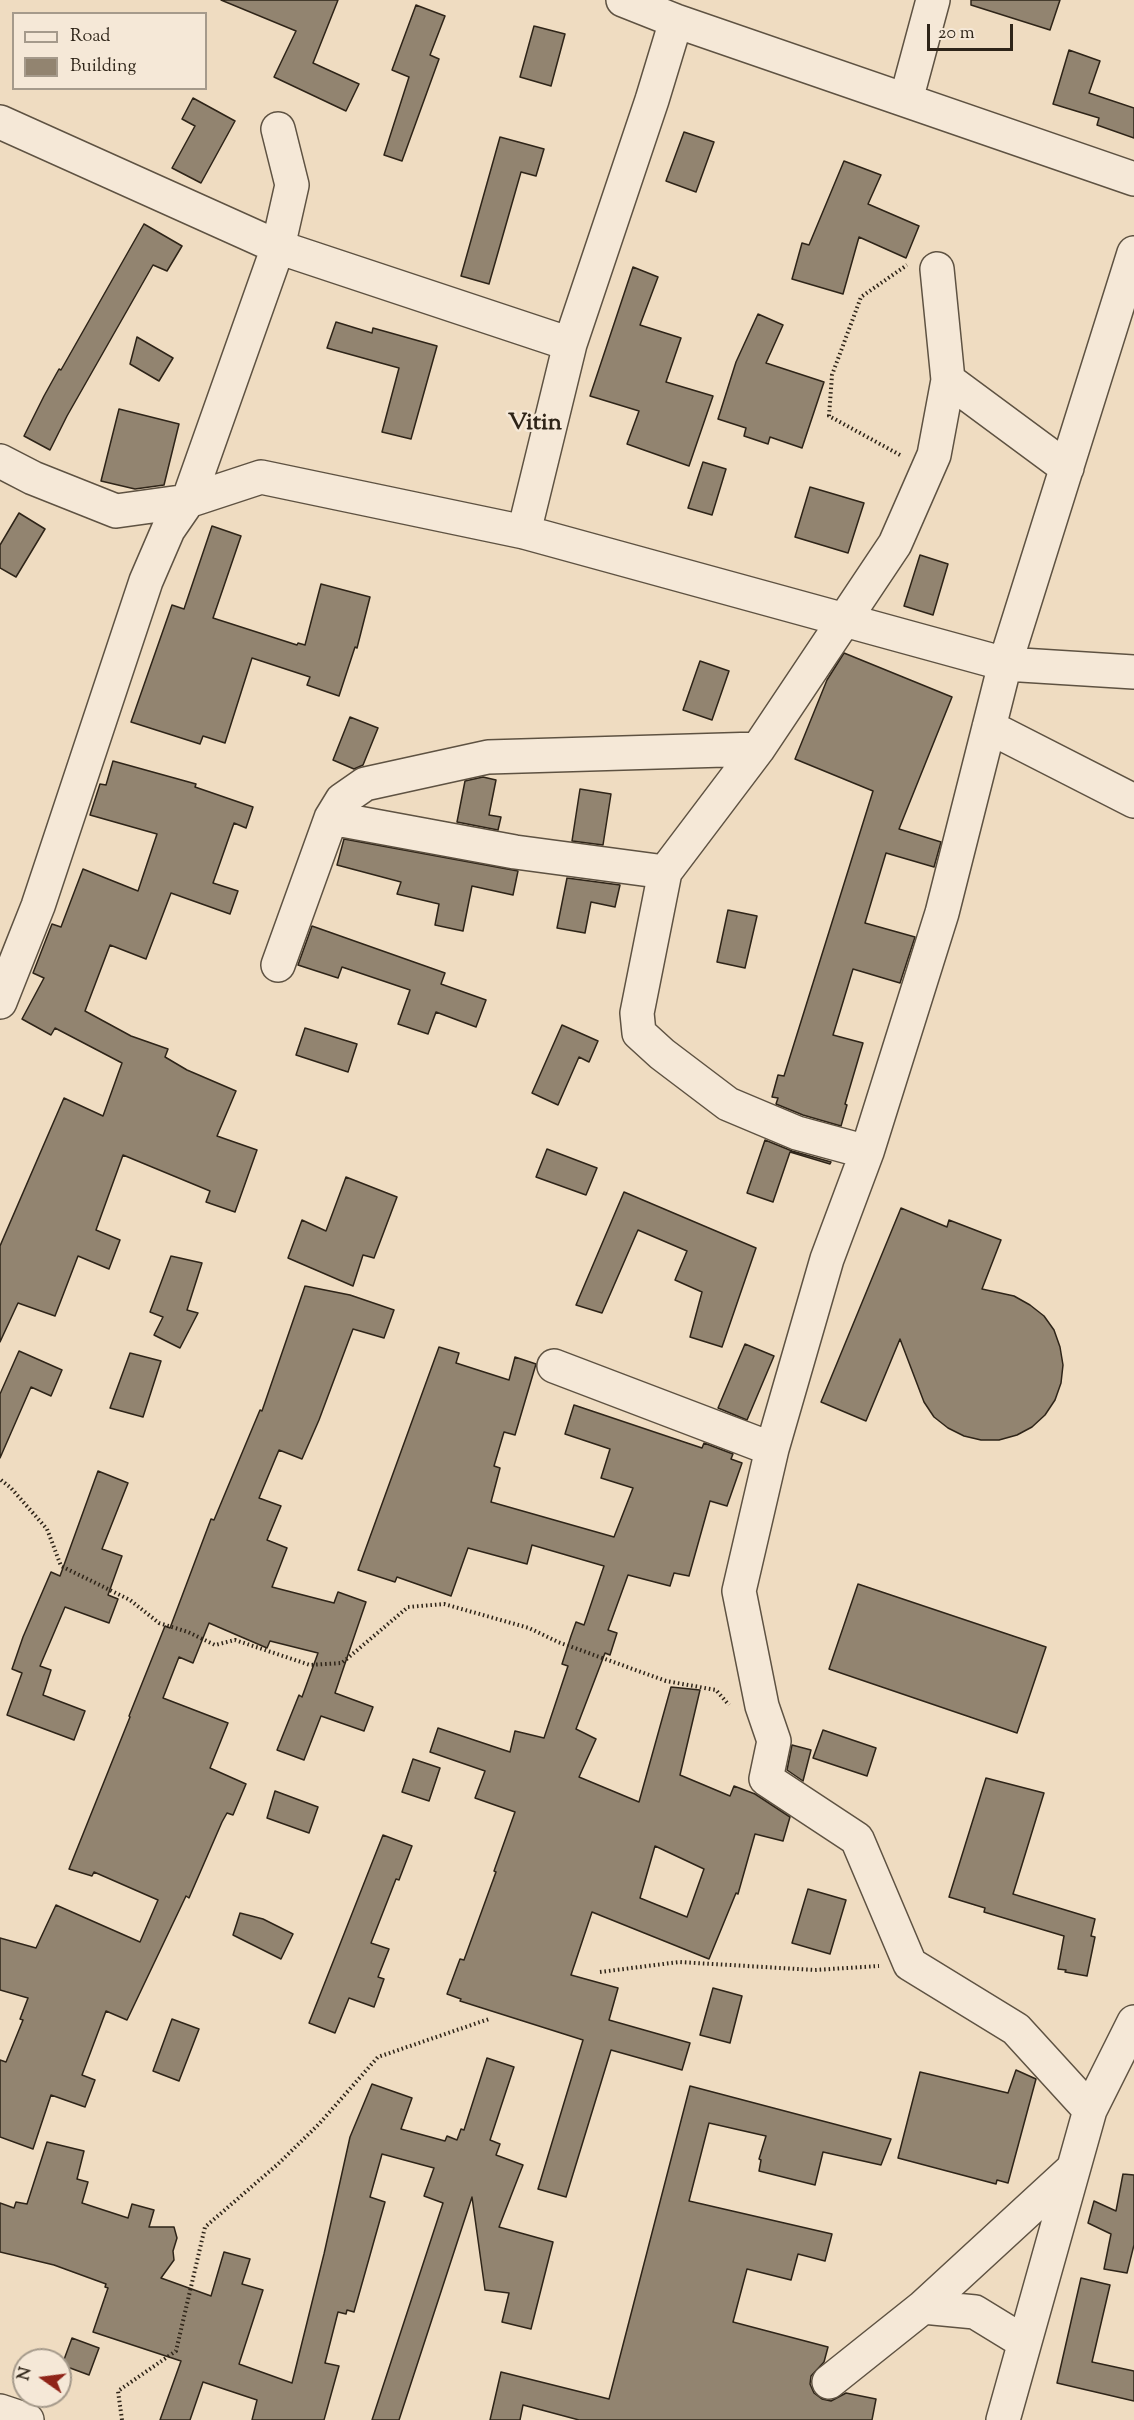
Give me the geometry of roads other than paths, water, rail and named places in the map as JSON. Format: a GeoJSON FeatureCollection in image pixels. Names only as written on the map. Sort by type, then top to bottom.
{"type":"FeatureCollection","features":[{"type":"Feature","properties":{"kind":"street"},"geometry":{"type":"LineString","coordinates":[[623,0],[676,21],[1134,179]]}},
{"type":"Feature","properties":{"kind":"street"},"geometry":{"type":"LineString","coordinates":[[906,100],[933,0]]}},
{"type":"Feature","properties":{"kind":"street"},"geometry":{"type":"LineString","coordinates":[[524,532],[570,344],[652,100],[676,21]]}},
{"type":"Feature","properties":{"kind":"street"},"geometry":{"type":"LineString","coordinates":[[0,123],[278,247],[570,344]]}},
{"type":"Feature","properties":{"kind":"street"},"geometry":{"type":"LineString","coordinates":[[0,1002],[38,906],[146,581],[168,530],[188,501],[278,247],[292,185],[278,129]]}},
{"type":"Feature","properties":{"kind":"street"},"geometry":{"type":"LineString","coordinates":[[1090,2110],[1016,2029],[910,1964],[856,1839],[766,1779],[774,1741],[762,1706],[739,1591],[772,1449],[827,1259],[867,1152],[942,913],[1005,664],[1134,253]]}},
{"type":"Feature","properties":{"kind":"street"},"geometry":{"type":"LineString","coordinates":[[867,1152],[797,1133],[728,1104],[662,1054],[639,1033],[638,1013],[665,873],[758,748],[895,544],[934,455],[948,380],[922,267]]}},
{"type":"Feature","properties":{"kind":"street"},"geometry":{"type":"LineString","coordinates":[[948,380],[1067,468]]}},
{"type":"Feature","properties":{"kind":"street"},"geometry":{"type":"LineString","coordinates":[[0,461],[33,478],[116,511],[188,501],[261,477],[524,532],[1005,664],[1134,672]]}},
{"type":"Feature","properties":{"kind":"street"},"geometry":{"type":"LineString","coordinates":[[989,727],[1134,801]]}},
{"type":"Feature","properties":{"kind":"street"},"geometry":{"type":"LineString","coordinates":[[278,965],[331,818],[342,800],[365,784],[488,757],[758,748]]}},
{"type":"Feature","properties":{"kind":"street"},"geometry":{"type":"LineString","coordinates":[[331,818],[516,852],[665,873]]}},
{"type":"Feature","properties":{"kind":"street"},"geometry":{"type":"LineString","coordinates":[[555,1366],[772,1449]]}},
{"type":"Feature","properties":{"kind":"street"},"geometry":{"type":"LineString","coordinates":[[1003,2420],[1090,2110],[1134,2022]]}},
{"type":"Feature","properties":{"kind":"street"},"geometry":{"type":"LineString","coordinates":[[829,2382],[923,2307],[1073,2169]]}},
{"type":"Feature","properties":{"kind":"street"},"geometry":{"type":"LineString","coordinates":[[923,2307],[975,2312],[1024,2342]]}},
{"type":"Feature","properties":{"kind":"street"},"geometry":{"type":"LineString","coordinates":[[0,2411],[27,2420]]}},
{"type":"Feature","properties":{"kind":"district","name":"Vitin"},"geometry":{"type":"Point","coordinates":[535,425]}}]}
